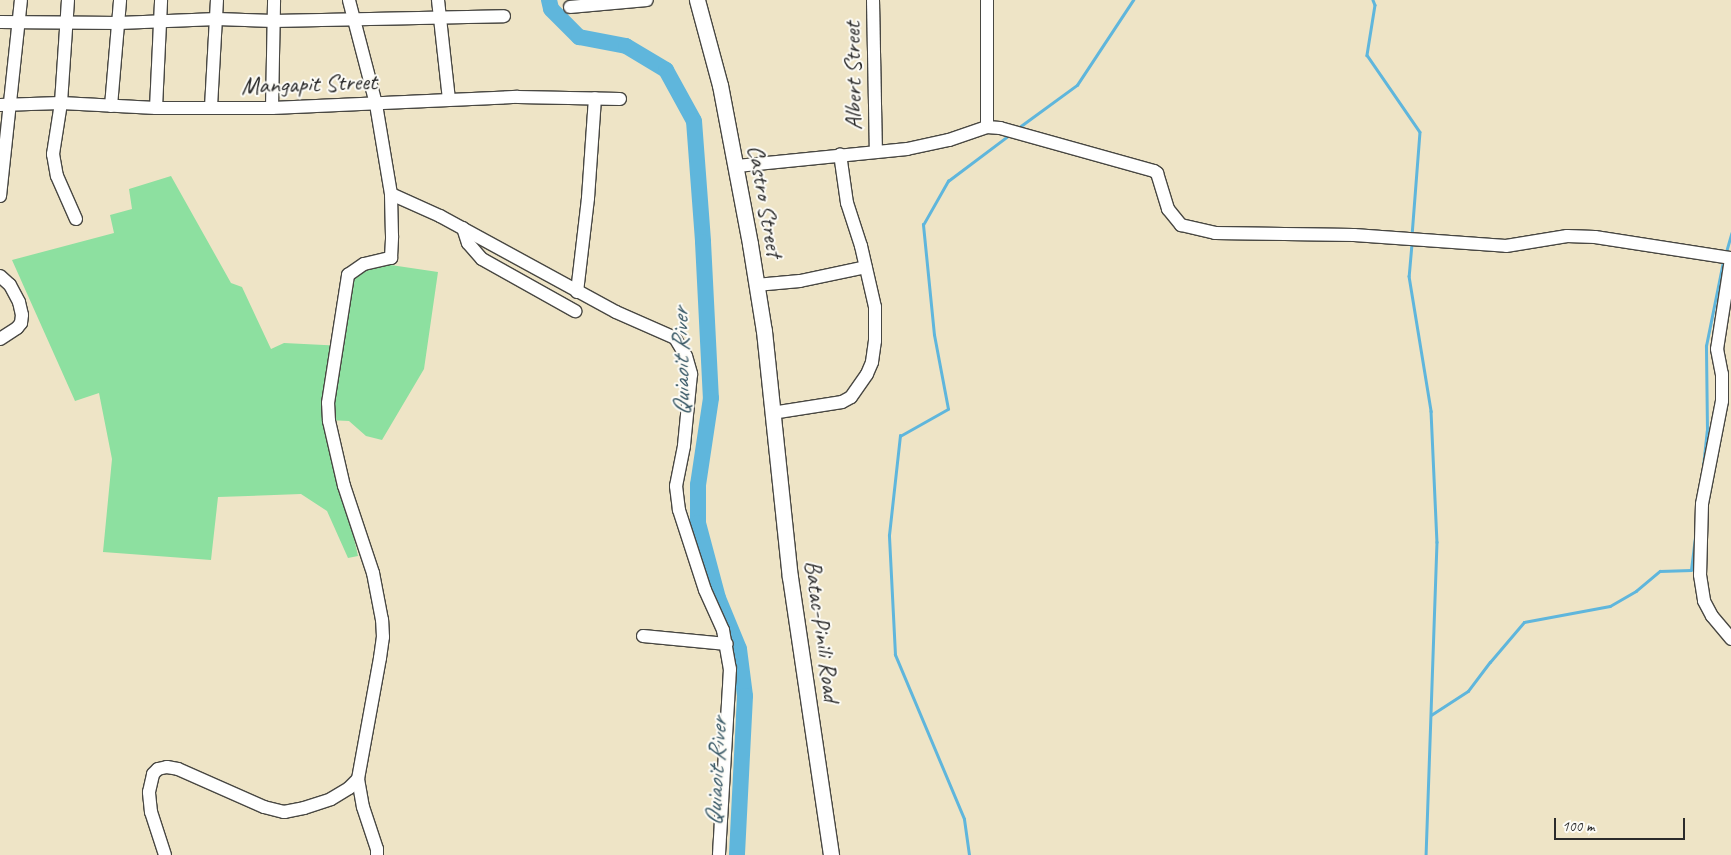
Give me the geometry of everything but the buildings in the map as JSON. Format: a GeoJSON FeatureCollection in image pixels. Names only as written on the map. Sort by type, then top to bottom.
{"type":"FeatureCollection","features":[{"type":"Feature","properties":{"kind":"main road","name":"Castro Street"},"geometry":{"type":"LineString","coordinates":[[697,0],[720,86],[737,166],[764,331],[772,413]]}},
{"type":"Feature","properties":{"kind":"main road","name":"Batac-Pinili Road"},"geometry":{"type":"LineString","coordinates":[[772,413],[790,577],[831,855]]}},
{"type":"Feature","properties":{"kind":"street"},"geometry":{"type":"LineString","coordinates":[[0,196],[6,104],[21,0]]}},
{"type":"Feature","properties":{"kind":"street"},"geometry":{"type":"LineString","coordinates":[[68,0],[61,103],[54,165],[76,219]]}},
{"type":"Feature","properties":{"kind":"street"},"geometry":{"type":"LineString","coordinates":[[111,106],[120,0]]}},
{"type":"Feature","properties":{"kind":"street"},"geometry":{"type":"LineString","coordinates":[[156,108],[161,0]]}},
{"type":"Feature","properties":{"kind":"street"},"geometry":{"type":"LineString","coordinates":[[211,107],[217,0]]}},
{"type":"Feature","properties":{"kind":"street"},"geometry":{"type":"LineString","coordinates":[[272,108],[274,0]]}},
{"type":"Feature","properties":{"kind":"street"},"geometry":{"type":"LineString","coordinates":[[349,0],[376,104],[391,194],[392,256],[388,259],[364,264],[348,275],[328,403],[329,421],[344,486],[372,573],[382,620],[383,637],[380,658],[358,779],[363,807],[377,849],[377,855]]}},
{"type":"Feature","properties":{"kind":"street"},"geometry":{"type":"LineString","coordinates":[[438,0],[449,99]]}},
{"type":"Feature","properties":{"kind":"street"},"geometry":{"type":"LineString","coordinates":[[570,7],[647,0]]}},
{"type":"Feature","properties":{"kind":"street","name":"Albert Street"},"geometry":{"type":"LineString","coordinates":[[873,0],[876,152]]}},
{"type":"Feature","properties":{"kind":"street"},"geometry":{"type":"LineString","coordinates":[[987,127],[988,0]]}},
{"type":"Feature","properties":{"kind":"street"},"geometry":{"type":"LineString","coordinates":[[0,22],[160,23],[216,19],[273,21],[504,16]]}},
{"type":"Feature","properties":{"kind":"street"},"geometry":{"type":"LineString","coordinates":[[577,292],[588,198],[595,98]]}},
{"type":"Feature","properties":{"kind":"street","name":"Mangapit Street"},"geometry":{"type":"LineString","coordinates":[[6,104],[61,103],[156,108],[272,108],[449,99],[620,99]]}},
{"type":"Feature","properties":{"kind":"street"},"geometry":{"type":"LineString","coordinates":[[737,166],[840,154],[876,152],[929,144],[987,127],[1009,130],[1154,171],[1161,184],[1168,209],[1181,224],[1193,229],[1215,233],[1354,235],[1506,246],[1567,236],[1595,237],[1728,258],[1718,349],[1722,374],[1722,401],[1702,504],[1700,576],[1704,601],[1712,616],[1731,639]]}},
{"type":"Feature","properties":{"kind":"street"},"geometry":{"type":"LineString","coordinates":[[772,413],[842,402],[851,397],[867,374],[872,362],[876,321],[866,267],[847,203],[840,154]]}},
{"type":"Feature","properties":{"kind":"street"},"geometry":{"type":"LineString","coordinates":[[391,194],[462,228],[577,292],[675,338],[686,356],[691,374],[684,446],[676,486],[679,510],[705,590],[727,644],[730,669],[719,855]]}},
{"type":"Feature","properties":{"kind":"street"},"geometry":{"type":"LineString","coordinates":[[462,228],[468,243],[482,259],[575,311]]}},
{"type":"Feature","properties":{"kind":"street"},"geometry":{"type":"LineString","coordinates":[[756,285],[800,281],[866,267]]}},
{"type":"Feature","properties":{"kind":"street"},"geometry":{"type":"LineString","coordinates":[[0,276],[10,285],[19,302],[22,315],[21,323],[17,328],[0,339]]}},
{"type":"Feature","properties":{"kind":"street"},"geometry":{"type":"LineString","coordinates":[[644,636],[727,644]]}},
{"type":"Feature","properties":{"kind":"street"},"geometry":{"type":"LineString","coordinates":[[165,855],[151,812],[149,792],[153,774],[158,769],[166,767],[178,769],[264,807],[284,812],[304,808],[331,798],[349,788],[358,779]]}},
{"type":"Feature","properties":{"kind":"green space"},"geometry":{"type":"Polygon","coordinates":[[[171,176],[231,283],[242,287],[271,349],[284,343],[344,346],[355,274],[384,264],[438,272],[424,369],[382,440],[366,436],[349,421],[327,420],[358,556],[348,558],[327,511],[301,494],[218,497],[211,560],[103,552],[112,459],[99,393],[75,401],[12,260],[114,233],[110,215],[132,209],[129,189],[171,176]]]}},
{"type":"Feature","properties":{"kind":"waterway","name":"Quiaoit River"},"geometry":{"type":"LineString","coordinates":[[549,0],[551,9],[579,37],[626,46],[666,70],[694,121],[703,242],[711,398],[698,485],[698,523],[718,598],[739,649],[745,696],[737,855]]}},
{"type":"Feature","properties":{"kind":"waterway"},"geometry":{"type":"LineString","coordinates":[[1018,128],[1077,85],[1133,0]]}},
{"type":"Feature","properties":{"kind":"waterway"},"geometry":{"type":"LineString","coordinates":[[1373,0],[1375,5],[1367,55],[1420,132],[1412,236]]}},
{"type":"Feature","properties":{"kind":"waterway"},"geometry":{"type":"LineString","coordinates":[[969,855],[964,819],[895,655],[889,535],[900,436],[948,409],[934,335],[923,225],[948,181],[1008,136]]}},
{"type":"Feature","properties":{"kind":"waterway"},"geometry":{"type":"LineString","coordinates":[[1726,252],[1731,234]]}},
{"type":"Feature","properties":{"kind":"waterway"},"geometry":{"type":"LineString","coordinates":[[1412,244],[1409,276],[1431,411],[1437,542],[1426,855]]}},
{"type":"Feature","properties":{"kind":"waterway"},"geometry":{"type":"LineString","coordinates":[[1703,467],[1707,431],[1706,346],[1723,262]]}},
{"type":"Feature","properties":{"kind":"waterway"},"geometry":{"type":"LineString","coordinates":[[1431,715],[1468,691],[1524,622],[1610,606],[1636,591],[1660,571],[1691,570],[1695,535]]}}]}
